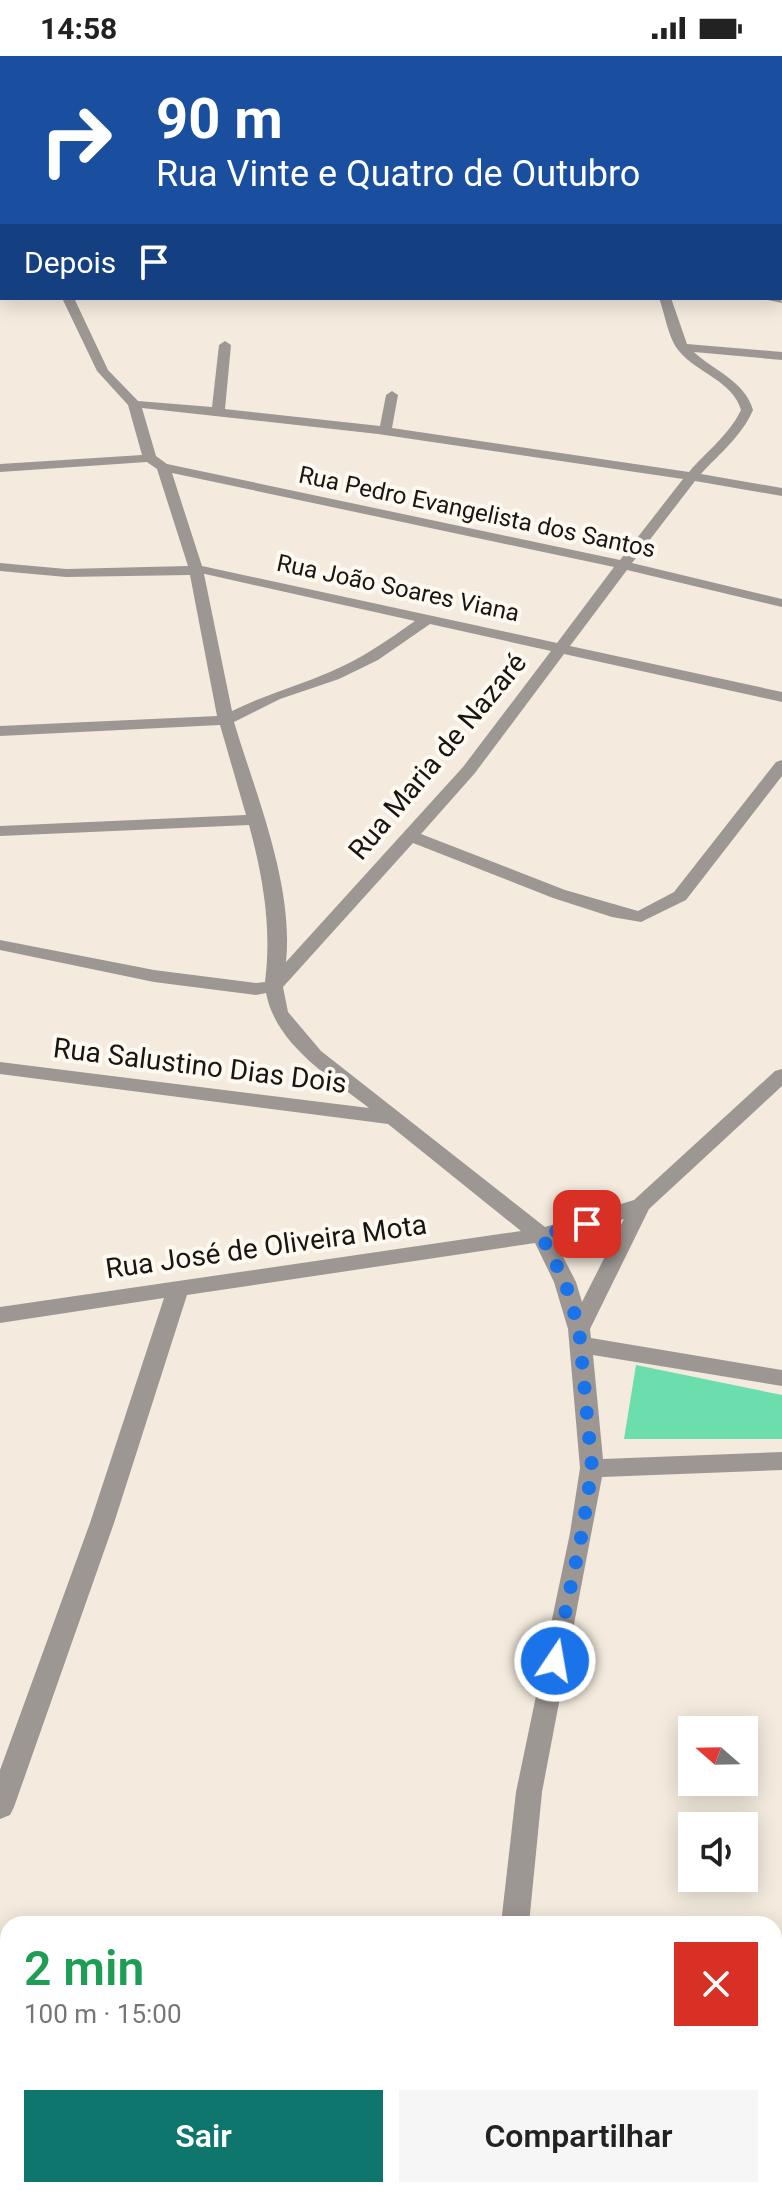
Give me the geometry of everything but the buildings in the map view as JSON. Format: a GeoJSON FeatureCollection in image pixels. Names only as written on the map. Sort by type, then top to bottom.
{"type":"FeatureCollection","features":[{"type":"Feature","properties":{"kind":"street"},"geometry":{"type":"LineString","coordinates":[[69,300],[103,371],[134,404],[196,568],[226,720],[268,863],[279,942],[274,986],[279,1012],[314,1055],[541,1235],[565,1282],[581,1337],[592,1468],[582,1533],[529,1792],[516,1916]]}},
{"type":"Feature","properties":{"kind":"street"},"geometry":{"type":"LineString","coordinates":[[666,300],[682,347],[782,356]]}},
{"type":"Feature","properties":{"kind":"street"},"geometry":{"type":"LineString","coordinates":[[218,411],[225,345]]}},
{"type":"Feature","properties":{"kind":"street","name":"Rua Maria de Nazaré"},"geometry":{"type":"LineString","coordinates":[[274,986],[469,770],[676,495],[720,445],[732,437],[747,410],[744,399],[733,386],[702,366],[682,347]]}},
{"type":"Feature","properties":{"kind":"street"},"geometry":{"type":"LineString","coordinates":[[385,431],[392,395]]}},
{"type":"Feature","properties":{"kind":"street"},"geometry":{"type":"LineString","coordinates":[[134,404],[385,431],[695,476],[782,492]]}},
{"type":"Feature","properties":{"kind":"street","name":"Rua Pedro Evangelista dos Santos"},"geometry":{"type":"LineString","coordinates":[[0,468],[156,462],[782,603]]}},
{"type":"Feature","properties":{"kind":"street","name":"Rua João Soares Viana"},"geometry":{"type":"LineString","coordinates":[[0,567],[66,573],[196,568],[782,697]]}},
{"type":"Feature","properties":{"kind":"street"},"geometry":{"type":"LineString","coordinates":[[0,731],[226,720],[274,696],[334,676],[373,657],[427,619]]}},
{"type":"Feature","properties":{"kind":"street"},"geometry":{"type":"LineString","coordinates":[[411,836],[618,913],[641,917],[680,896],[782,765]]}},
{"type":"Feature","properties":{"kind":"street"},"geometry":{"type":"LineString","coordinates":[[0,831],[256,820]]}},
{"type":"Feature","properties":{"kind":"street"},"geometry":{"type":"LineString","coordinates":[[0,945],[154,976],[256,989],[274,986]]}},
{"type":"Feature","properties":{"kind":"street","name":"Rua Salustino Dias Dois"},"geometry":{"type":"LineString","coordinates":[[0,1068],[393,1118]]}},
{"type":"Feature","properties":{"kind":"street"},"geometry":{"type":"LineString","coordinates":[[581,1337],[641,1205],[782,1075]]}},
{"type":"Feature","properties":{"kind":"street","name":"Rua José de Oliveira Mota"},"geometry":{"type":"LineString","coordinates":[[0,1315],[541,1235],[587,1224],[641,1205]]}},
{"type":"Feature","properties":{"kind":"street"},"geometry":{"type":"LineString","coordinates":[[0,1807],[102,1523],[179,1287]]}},
{"type":"Feature","properties":{"kind":"street"},"geometry":{"type":"LineString","coordinates":[[581,1337],[782,1378]]}},
{"type":"Feature","properties":{"kind":"street"},"geometry":{"type":"LineString","coordinates":[[592,1468],[782,1461]]}},
{"type":"Feature","properties":{"kind":"green space"},"geometry":{"type":"Polygon","coordinates":[[[636,1365],[782,1395],[782,1439],[624,1439],[636,1365]]]}},
{"type":"Feature","properties":{"kind":"route"},"geometry":{"type":"LineString","coordinates":[[555,1661],[582,1533],[592,1468],[579,1329],[565,1282],[541,1235],[587,1224]]}}]}
